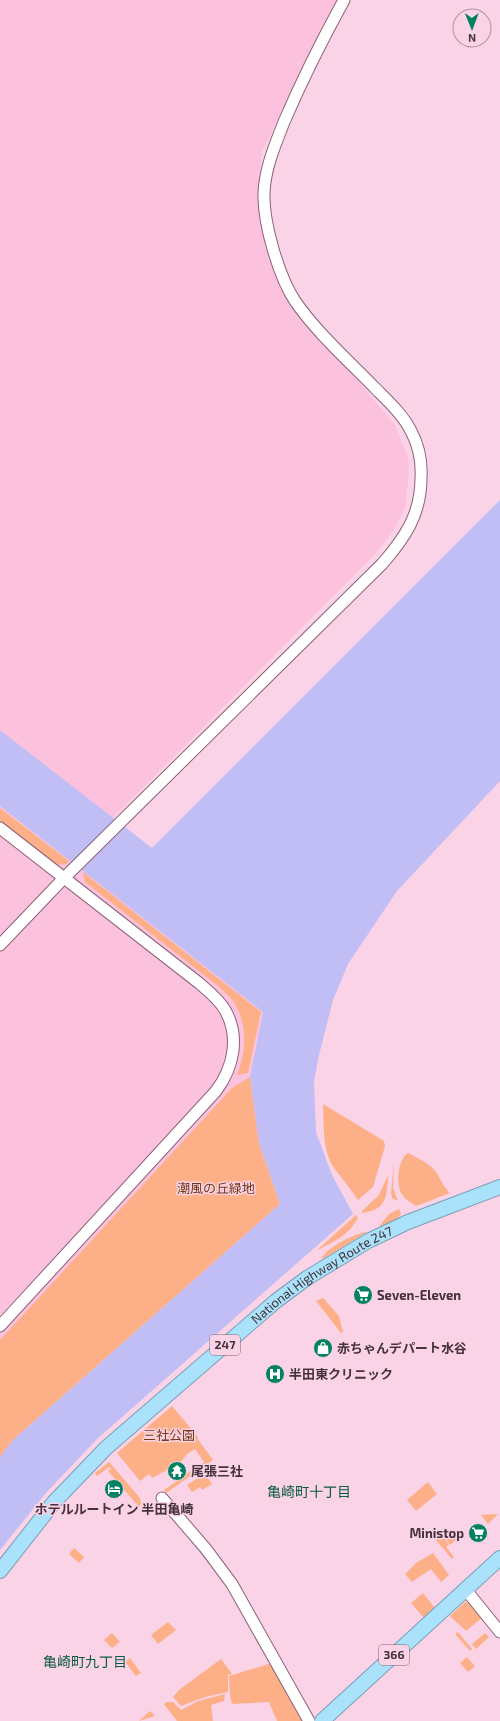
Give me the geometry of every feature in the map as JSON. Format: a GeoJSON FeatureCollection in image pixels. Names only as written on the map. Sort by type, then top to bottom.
{"type":"FeatureCollection","features":[{"type":"Feature","properties":{"kind":"highway","name":"National Highway Route 247"},"geometry":{"type":"LineString","coordinates":[[0,1571],[55,1501],[106,1448],[276,1301],[307,1278],[368,1241],[408,1222],[500,1186]]}},
{"type":"Feature","properties":{"kind":"highway","name":"366"},"geometry":{"type":"LineString","coordinates":[[322,1721],[500,1558]]}},
{"type":"Feature","properties":{"kind":"street"},"geometry":{"type":"LineString","coordinates":[[0,946],[64,878],[382,564],[400,543],[410,527],[418,508],[421,488],[421,468],[418,449],[411,431],[400,413],[336,348],[296,302],[285,285],[277,264],[267,218],[264,194],[267,171],[274,147],[301,81],[344,0]]}},
{"type":"Feature","properties":{"kind":"street"},"geometry":{"type":"LineString","coordinates":[[0,828],[199,983],[218,1000],[225,1010],[231,1027],[234,1046],[229,1070],[216,1091],[0,1326]]}},
{"type":"Feature","properties":{"kind":"street"},"geometry":{"type":"LineString","coordinates":[[162,1498],[206,1549],[232,1584],[309,1721]]}},
{"type":"Feature","properties":{"kind":"street"},"geometry":{"type":"LineString","coordinates":[[466,1590],[500,1632]]}},
{"type":"Feature","properties":{"kind":"shaded area"},"geometry":{"type":"Polygon","coordinates":[[[0,0],[337,0],[262,152],[259,189],[263,227],[269,256],[280,288],[394,424],[408,457],[409,474],[405,508],[392,533],[375,554],[113,818],[0,730],[0,0]]]}},
{"type":"Feature","properties":{"kind":"shaded area"},"geometry":{"type":"Polygon","coordinates":[[[500,500],[500,781],[397,891],[348,964],[333,1000],[319,1055],[314,1081],[316,1132],[332,1175],[353,1214],[97,1439],[46,1493],[0,1550],[0,1457],[13,1440],[280,1204],[259,1143],[250,1077],[263,1012],[0,806],[0,730],[152,848],[500,500]]]}},
{"type":"Feature","properties":{"kind":"shaded area"},"geometry":{"type":"Polygon","coordinates":[[[0,806],[263,1012],[250,1078],[13,1440],[0,1457],[0,806]]]}},
{"type":"Feature","properties":{"kind":"green space"},"geometry":{"type":"Polygon","coordinates":[[[0,808],[69,861],[66,864],[57,865],[45,858],[0,822],[0,808]]]}},
{"type":"Feature","properties":{"kind":"green space"},"geometry":{"type":"Polygon","coordinates":[[[83,872],[261,1012],[248,1073],[237,1075],[244,1049],[244,1030],[239,1012],[232,999],[218,986],[85,882],[83,872]]]}},
{"type":"Feature","properties":{"kind":"green space","name":"潮風の丘緑地"},"geometry":{"type":"Polygon","coordinates":[[[250,1077],[259,1143],[280,1204],[13,1440],[0,1457],[0,1340],[232,1088],[250,1077]]]}},
{"type":"Feature","properties":{"kind":"green space"},"geometry":{"type":"Polygon","coordinates":[[[323,1104],[384,1141],[385,1146],[373,1187],[358,1200],[334,1168],[327,1154],[324,1137],[323,1104]]]}},
{"type":"Feature","properties":{"kind":"green space"},"geometry":{"type":"Polygon","coordinates":[[[408,1153],[434,1169],[444,1187],[450,1193],[416,1206],[404,1198],[400,1190],[398,1178],[402,1161],[408,1153]]]}},
{"type":"Feature","properties":{"kind":"green space"},"geometry":{"type":"Polygon","coordinates":[[[394,1160],[393,1188],[398,1201],[392,1198],[391,1193],[394,1160]]]}},
{"type":"Feature","properties":{"kind":"green space"},"geometry":{"type":"Polygon","coordinates":[[[388,1175],[384,1201],[376,1209],[362,1213],[362,1211],[379,1195],[388,1175]]]}},
{"type":"Feature","properties":{"kind":"green space"},"geometry":{"type":"Polygon","coordinates":[[[399,1209],[401,1214],[397,1220],[378,1228],[389,1214],[399,1209]]]}},
{"type":"Feature","properties":{"kind":"green space"},"geometry":{"type":"Polygon","coordinates":[[[356,1215],[358,1217],[355,1223],[346,1233],[335,1241],[316,1251],[356,1215]]]}},
{"type":"Feature","properties":{"kind":"green space"},"geometry":{"type":"Polygon","coordinates":[[[367,1232],[321,1260],[323,1255],[334,1246],[348,1238],[367,1232]]]}},
{"type":"Feature","properties":{"kind":"green space"},"geometry":{"type":"Polygon","coordinates":[[[323,1298],[339,1316],[343,1332],[341,1333],[316,1301],[323,1298]]]}},
{"type":"Feature","properties":{"kind":"green space","name":"三社公園"},"geometry":{"type":"Polygon","coordinates":[[[172,1406],[198,1437],[197,1438],[213,1460],[166,1493],[164,1490],[204,1462],[195,1449],[187,1454],[180,1463],[152,1478],[149,1474],[140,1481],[117,1453],[172,1406]]]}},
{"type":"Feature","properties":{"kind":"green space"},"geometry":{"type":"Polygon","coordinates":[[[109,1462],[140,1498],[141,1504],[139,1507],[108,1471],[111,1469],[109,1467],[97,1476],[95,1473],[109,1462]]]}},
{"type":"Feature","properties":{"kind":"green space"},"geometry":{"type":"Polygon","coordinates":[[[205,1474],[212,1484],[202,1490],[200,1487],[192,1492],[187,1485],[205,1474]]]}},
{"type":"Feature","properties":{"kind":"green space"},"geometry":{"type":"Polygon","coordinates":[[[428,1482],[437,1494],[416,1511],[407,1500],[428,1482]]]}},
{"type":"Feature","properties":{"kind":"green space"},"geometry":{"type":"Polygon","coordinates":[[[498,1514],[488,1524],[481,1515],[498,1514]]]}},
{"type":"Feature","properties":{"kind":"green space"},"geometry":{"type":"Polygon","coordinates":[[[457,1530],[462,1535],[450,1545],[446,1539],[457,1530]]]}},
{"type":"Feature","properties":{"kind":"green space"},"geometry":{"type":"Polygon","coordinates":[[[441,1534],[449,1545],[446,1547],[454,1557],[452,1559],[435,1539],[441,1534]]]}},
{"type":"Feature","properties":{"kind":"green space"},"geometry":{"type":"Polygon","coordinates":[[[74,1548],[84,1557],[79,1563],[69,1554],[74,1548]]]}},
{"type":"Feature","properties":{"kind":"green space"},"geometry":{"type":"Polygon","coordinates":[[[433,1553],[449,1575],[441,1582],[431,1569],[412,1582],[405,1574],[416,1563],[433,1553]]]}},
{"type":"Feature","properties":{"kind":"green space"},"geometry":{"type":"Polygon","coordinates":[[[423,1593],[435,1608],[424,1618],[411,1603],[423,1593]]]}},
{"type":"Feature","properties":{"kind":"green space"},"geometry":{"type":"Polygon","coordinates":[[[465,1602],[472,1604],[483,1617],[466,1631],[450,1616],[465,1602]]]}},
{"type":"Feature","properties":{"kind":"green space"},"geometry":{"type":"Polygon","coordinates":[[[168,1622],[176,1630],[158,1644],[151,1635],[168,1622]]]}},
{"type":"Feature","properties":{"kind":"green space"},"geometry":{"type":"Polygon","coordinates":[[[458,1632],[472,1649],[470,1651],[455,1634],[458,1632]]]}},
{"type":"Feature","properties":{"kind":"green space"},"geometry":{"type":"Polygon","coordinates":[[[112,1633],[120,1642],[112,1648],[104,1640],[112,1633]]]}},
{"type":"Feature","properties":{"kind":"green space"},"geometry":{"type":"Polygon","coordinates":[[[485,1633],[489,1637],[476,1649],[472,1644],[485,1633]]]}},
{"type":"Feature","properties":{"kind":"green space"},"geometry":{"type":"Polygon","coordinates":[[[467,1657],[475,1666],[468,1672],[460,1663],[467,1657]]]}},
{"type":"Feature","properties":{"kind":"green space"},"geometry":{"type":"Polygon","coordinates":[[[130,1658],[141,1673],[136,1676],[125,1662],[130,1658]]]}},
{"type":"Feature","properties":{"kind":"green space"},"geometry":{"type":"Polygon","coordinates":[[[221,1659],[232,1674],[228,1675],[228,1692],[205,1697],[181,1706],[173,1697],[179,1690],[221,1659]]]}},
{"type":"Feature","properties":{"kind":"green space"},"geometry":{"type":"Polygon","coordinates":[[[272,1663],[302,1721],[277,1721],[269,1702],[232,1704],[229,1676],[272,1663]]]}},
{"type":"Feature","properties":{"kind":"green space"},"geometry":{"type":"Polygon","coordinates":[[[225,1694],[224,1701],[211,1705],[213,1721],[177,1721],[164,1704],[167,1702],[173,1702],[181,1710],[198,1701],[225,1694]]]}},
{"type":"Feature","properties":{"kind":"green space"},"geometry":{"type":"Polygon","coordinates":[[[150,1711],[155,1716],[139,1721],[150,1711]]]}},
{"type":"Feature","properties":{"kind":"waterway"},"geometry":{"type":"LineString","coordinates":[[192,1541],[214,1568]]}},
{"type":"Feature","properties":{"kind":"place","name":"Seven-Eleven"},"geometry":{"type":"Point","coordinates":[363,1295]}},
{"type":"Feature","properties":{"kind":"place","name":"赤ちゃんデパート水谷"},"geometry":{"type":"Point","coordinates":[323,1348]}},
{"type":"Feature","properties":{"kind":"place","name":"半田東クリニック"},"geometry":{"type":"Point","coordinates":[275,1374]}},
{"type":"Feature","properties":{"kind":"place","name":"尾張三社"},"geometry":{"type":"Point","coordinates":[177,1471]}},
{"type":"Feature","properties":{"kind":"place","name":"ホテルルートイン 半田亀崎"},"geometry":{"type":"Point","coordinates":[114,1489]}},
{"type":"Feature","properties":{"kind":"place","name":"Ministop"},"geometry":{"type":"Point","coordinates":[478,1533]}},
{"type":"Feature","properties":{"kind":"district","name":"亀崎町十丁目"},"geometry":{"type":"Point","coordinates":[309,1492]}},
{"type":"Feature","properties":{"kind":"district","name":"亀崎町九丁目"},"geometry":{"type":"Point","coordinates":[85,1662]}}]}
